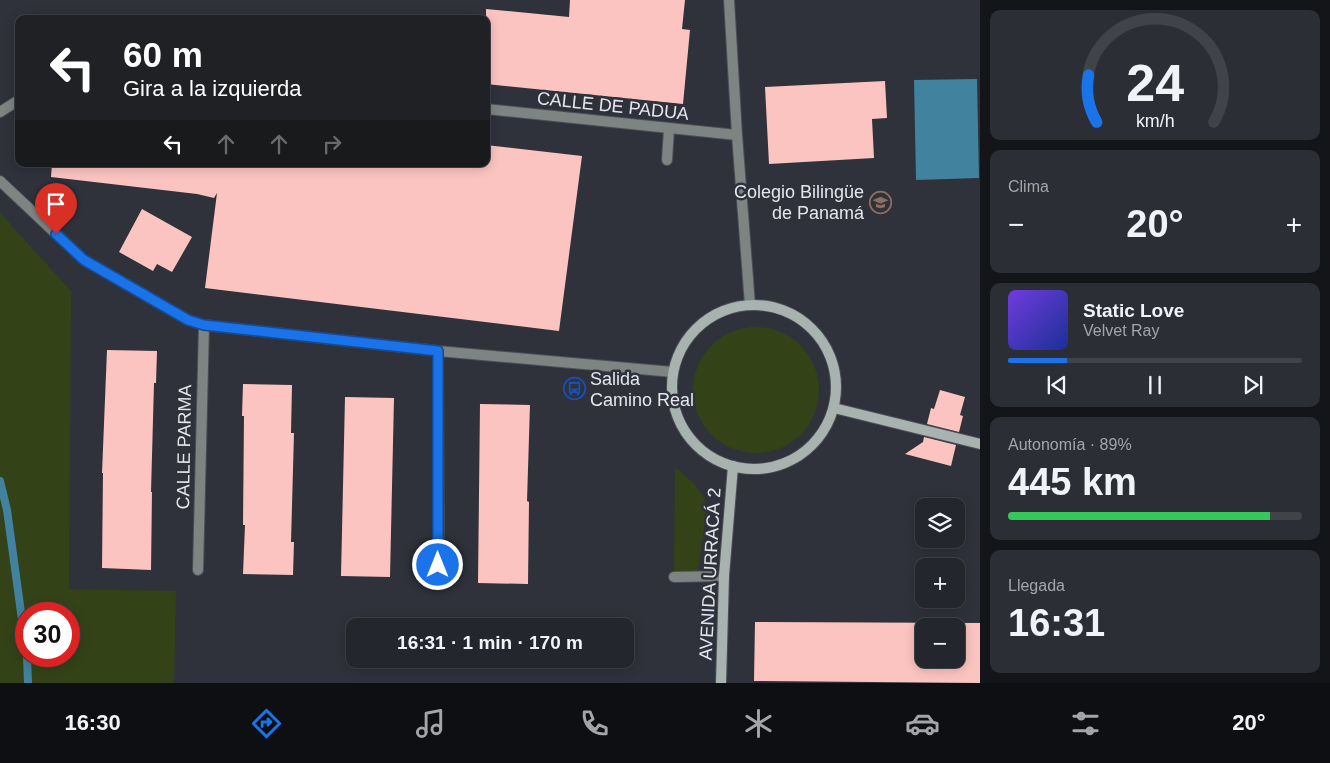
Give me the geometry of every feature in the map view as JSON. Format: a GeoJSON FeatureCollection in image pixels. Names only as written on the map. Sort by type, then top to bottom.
{"type":"FeatureCollection","features":[{"type":"Feature","properties":{"kind":"street"},"geometry":{"type":"LineString","coordinates":[[729,0],[750,304]]}},
{"type":"Feature","properties":{"kind":"street"},"geometry":{"type":"LineString","coordinates":[[0,112],[15,103]]}},
{"type":"Feature","properties":{"kind":"street","name":"CALLE DE PADUA"},"geometry":{"type":"LineString","coordinates":[[490,109],[737,135]]}},
{"type":"Feature","properties":{"kind":"street"},"geometry":{"type":"LineString","coordinates":[[667,160],[669,129]]}},
{"type":"Feature","properties":{"kind":"street"},"geometry":{"type":"LineString","coordinates":[[0,181],[84,260],[188,320],[204,325],[438,351],[673,372]]}},
{"type":"Feature","properties":{"kind":"street"},"geometry":{"type":"LineString","coordinates":[[750,304],[778,308],[801,319],[820,336],[832,358],[837,383],[834,408],[824,432],[806,451],[784,464],[759,469],[733,466],[711,456],[692,440],[679,420],[672,396],[673,372],[680,351],[693,332],[710,318],[730,308],[750,304]]}},
{"type":"Feature","properties":{"kind":"street","name":"CALLE PARMA"},"geometry":{"type":"LineString","coordinates":[[198,570],[204,325]]}},
{"type":"Feature","properties":{"kind":"street"},"geometry":{"type":"LineString","coordinates":[[438,351],[439,584]]}},
{"type":"Feature","properties":{"kind":"street"},"geometry":{"type":"LineString","coordinates":[[834,408],[980,444]]}},
{"type":"Feature","properties":{"kind":"street","name":"AVENIDA URRACÁ 2"},"geometry":{"type":"LineString","coordinates":[[721,683],[724,576],[733,466]]}},
{"type":"Feature","properties":{"kind":"street"},"geometry":{"type":"LineString","coordinates":[[674,577],[724,576]]}},
{"type":"Feature","properties":{"kind":"green space"},"geometry":{"type":"Polygon","coordinates":[[[0,213],[71,291],[69,589],[176,591],[174,683],[0,683],[0,213]]]}},
{"type":"Feature","properties":{"kind":"green space"},"geometry":{"type":"Polygon","coordinates":[[[756,327],[780,332],[791,337],[801,345],[809,355],[814,366],[819,390],[814,414],[809,425],[801,435],[791,443],[780,448],[756,453],[732,448],[721,443],[711,435],[703,425],[698,414],[693,390],[698,366],[703,355],[711,345],[721,337],[732,332],[756,327]]]}},
{"type":"Feature","properties":{"kind":"green space"},"geometry":{"type":"Polygon","coordinates":[[[675,467],[695,485],[704,498],[705,522],[698,572],[674,571],[675,467]]]}},
{"type":"Feature","properties":{"kind":"water"},"geometry":{"type":"Polygon","coordinates":[[[977,79],[979,178],[916,180],[914,80],[977,79]]]}},
{"type":"Feature","properties":{"kind":"building"},"geometry":{"type":"Polygon","coordinates":[[[570,0],[685,0],[682,29],[690,30],[683,104],[490,84],[490,15],[486,15],[486,9],[569,17],[570,0]]]}},
{"type":"Feature","properties":{"kind":"building"},"geometry":{"type":"Polygon","coordinates":[[[885,81],[887,118],[872,119],[874,158],[769,164],[765,87],[885,81]]]}},
{"type":"Feature","properties":{"kind":"building"},"geometry":{"type":"Polygon","coordinates":[[[490,145],[582,156],[559,331],[205,288],[217,193],[214,198],[197,194],[51,177],[52,167],[490,167],[490,145]]]}},
{"type":"Feature","properties":{"kind":"building"},"geometry":{"type":"Polygon","coordinates":[[[142,209],[192,237],[172,272],[157,264],[153,271],[119,252],[142,209]]]}},
{"type":"Feature","properties":{"kind":"building"},"geometry":{"type":"Polygon","coordinates":[[[107,350],[157,351],[156,383],[154,383],[151,492],[151,570],[102,568],[102,473],[107,350]]]}},
{"type":"Feature","properties":{"kind":"building"},"geometry":{"type":"Polygon","coordinates":[[[243,384],[292,385],[291,433],[294,433],[291,542],[294,542],[293,575],[243,574],[245,525],[243,525],[243,384]]]}},
{"type":"Feature","properties":{"kind":"building"},"geometry":{"type":"Polygon","coordinates":[[[940,390],[965,397],[960,415],[963,416],[959,432],[927,424],[931,408],[934,409],[940,390]]]}},
{"type":"Feature","properties":{"kind":"building"},"geometry":{"type":"Polygon","coordinates":[[[345,397],[394,398],[390,577],[341,576],[345,397]]]}},
{"type":"Feature","properties":{"kind":"building"},"geometry":{"type":"Polygon","coordinates":[[[480,404],[530,405],[527,501],[529,502],[528,584],[478,583],[480,404]]]}},
{"type":"Feature","properties":{"kind":"building"},"geometry":{"type":"Polygon","coordinates":[[[924,437],[956,445],[951,466],[905,454],[923,442],[924,437]]]}},
{"type":"Feature","properties":{"kind":"building"},"geometry":{"type":"Polygon","coordinates":[[[755,622],[915,623],[915,668],[965,668],[965,623],[980,623],[980,683],[754,681],[755,622]]]}},
{"type":"Feature","properties":{"kind":"waterway"},"geometry":{"type":"LineString","coordinates":[[0,481],[7,510],[20,602]]}},
{"type":"Feature","properties":{"kind":"waterway"},"geometry":{"type":"LineString","coordinates":[[27,667],[28,683]]}},
{"type":"Feature","properties":{"kind":"place","name":"Colegio Bilingüe de Panamá"},"geometry":{"type":"Point","coordinates":[880,202]}},
{"type":"Feature","properties":{"kind":"place","name":"Salida Camino Real"},"geometry":{"type":"Point","coordinates":[574,389]}},
{"type":"Feature","properties":{"kind":"route"},"geometry":{"type":"LineString","coordinates":[[56,234],[84,260],[188,320],[204,325],[438,351],[438,565]]}}]}
